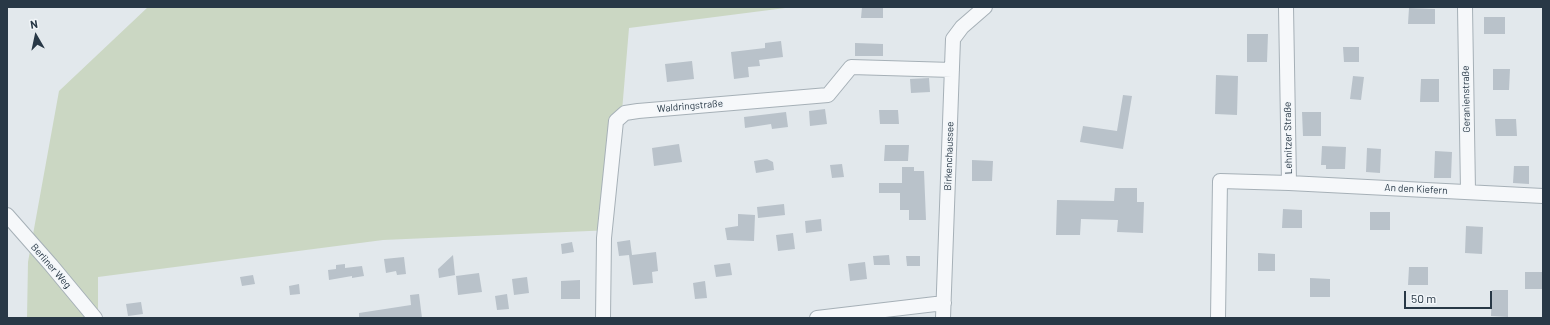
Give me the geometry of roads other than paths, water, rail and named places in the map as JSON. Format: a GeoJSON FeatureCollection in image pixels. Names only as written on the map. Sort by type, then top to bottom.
{"type":"FeatureCollection","features":[{"type":"Feature","properties":{"kind":"street","name":"Birkenchaussee"},"geometry":{"type":"LineString","coordinates":[[943,318],[953,39],[962,27],[985,7]]}},
{"type":"Feature","properties":{"kind":"street","name":"Lehnitzer Straße"},"geometry":{"type":"LineString","coordinates":[[1218,318],[1220,181],[1289,183],[1286,7]]}},
{"type":"Feature","properties":{"kind":"street","name":"Geranienstraße"},"geometry":{"type":"LineString","coordinates":[[1465,7],[1468,191]]}},
{"type":"Feature","properties":{"kind":"street","name":"Waldringstraße"},"geometry":{"type":"LineString","coordinates":[[603,318],[604,238],[616,121],[625,113],[828,95],[851,67],[952,70]]}},
{"type":"Feature","properties":{"kind":"street","name":"An den Kiefern"},"geometry":{"type":"LineString","coordinates":[[1289,183],[1543,196]]}},
{"type":"Feature","properties":{"kind":"street","name":"Berliner Weg"},"geometry":{"type":"LineString","coordinates":[[7,215],[95,318]]}},
{"type":"Feature","properties":{"kind":"street"},"geometry":{"type":"LineString","coordinates":[[817,318],[944,303]]}}]}
